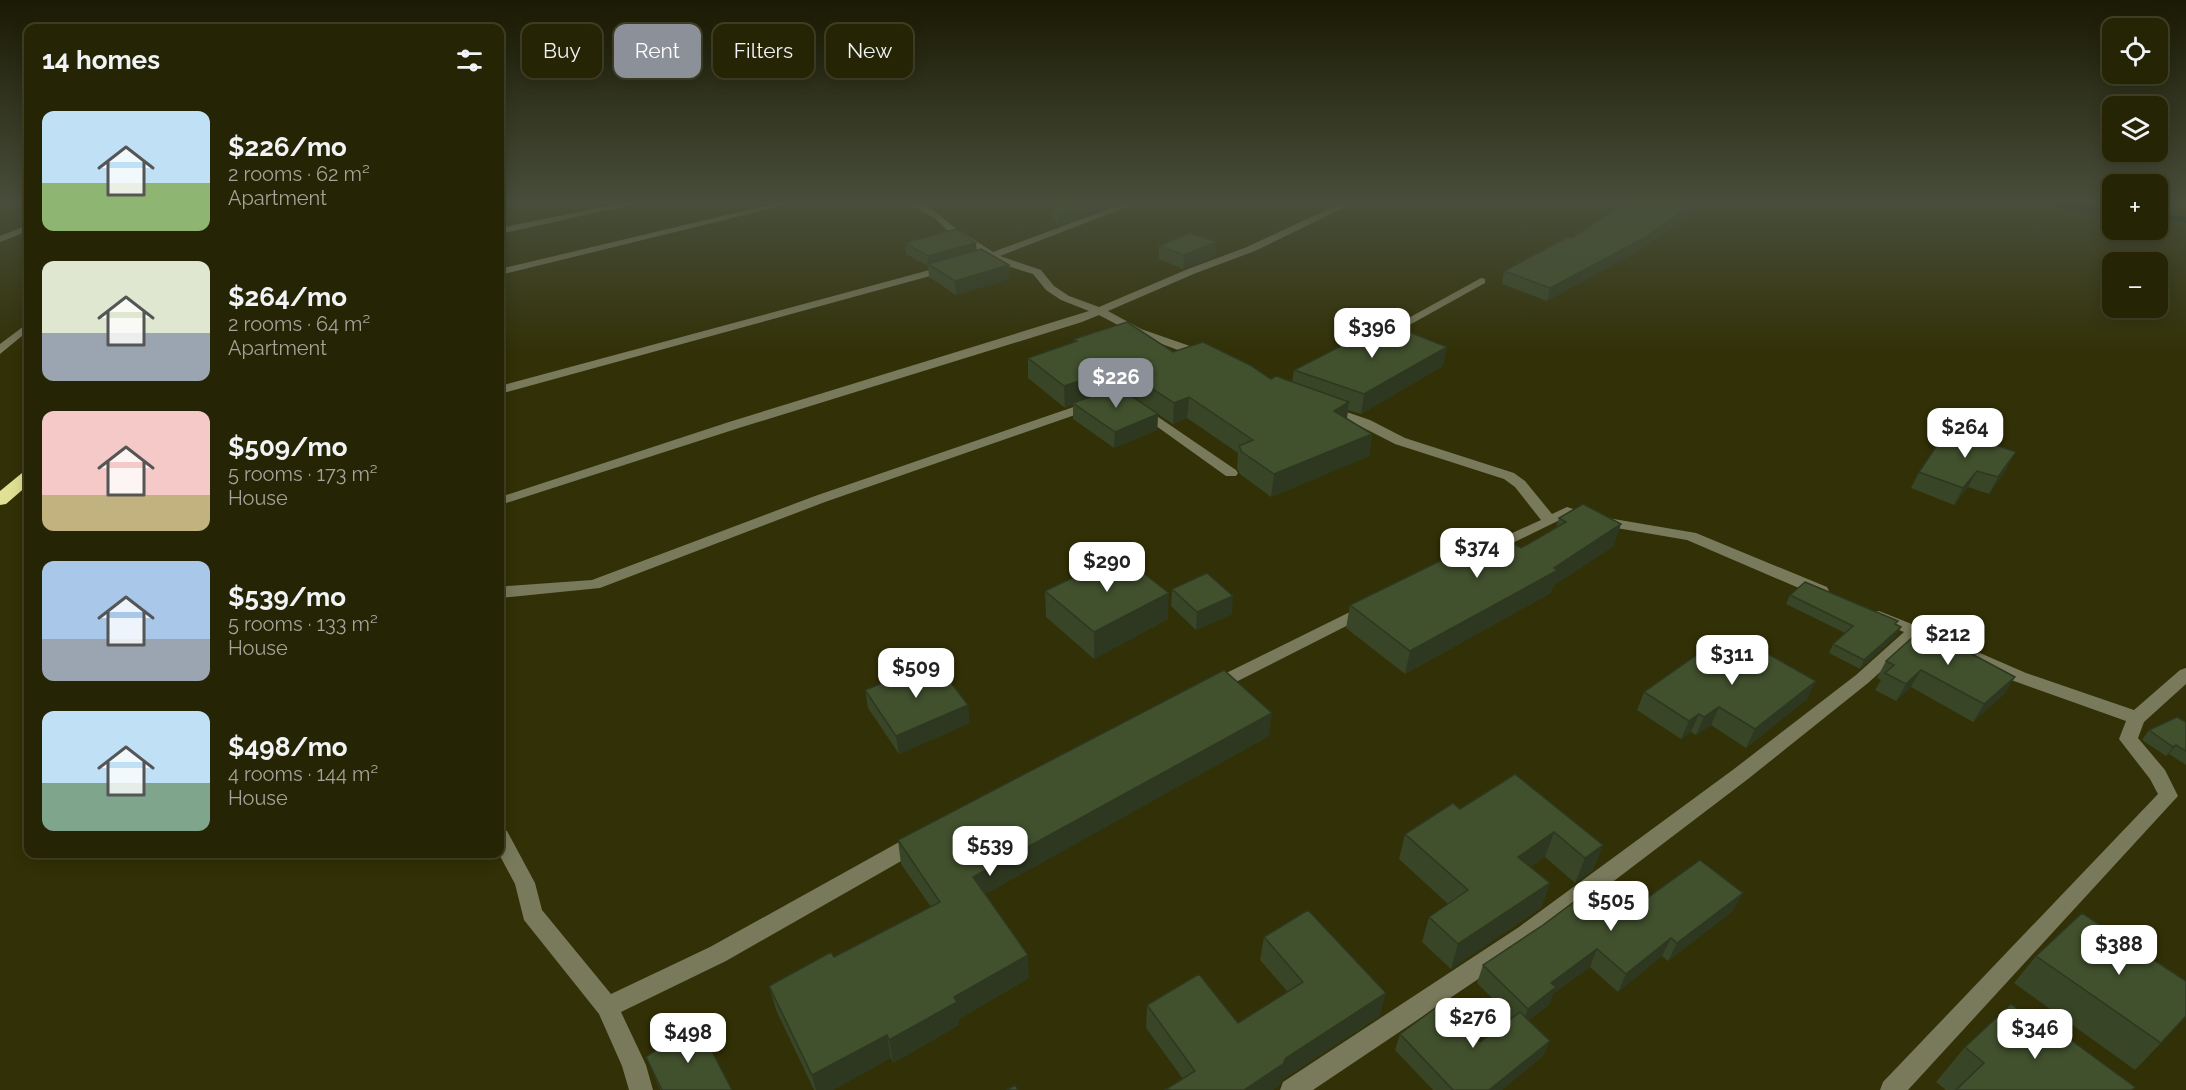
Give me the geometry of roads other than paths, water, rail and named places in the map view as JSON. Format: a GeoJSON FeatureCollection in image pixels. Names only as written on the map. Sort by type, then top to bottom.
{"type":"FeatureCollection","features":[{"type":"Feature","properties":{"kind":"highway"},"geometry":{"type":"LineString","coordinates":[[0,500],[24,480]]}},
{"type":"Feature","properties":{"kind":"street"},"geometry":{"type":"LineString","coordinates":[[504,271],[576,254]]}},
{"type":"Feature","properties":{"kind":"street"},"geometry":{"type":"LineString","coordinates":[[988,254],[1037,272],[1050,288],[1065,298],[1101,312],[1137,331],[1180,345],[1217,362]]}},
{"type":"Feature","properties":{"kind":"street"},"geometry":{"type":"LineString","coordinates":[[975,260],[1001,254]]}},
{"type":"Feature","properties":{"kind":"street"},"geometry":{"type":"LineString","coordinates":[[504,500],[1101,312],[1192,271],[1238,254]]}},
{"type":"Feature","properties":{"kind":"street"},"geometry":{"type":"LineString","coordinates":[[504,389],[957,266]]}},
{"type":"Feature","properties":{"kind":"street"},"geometry":{"type":"LineString","coordinates":[[1371,341],[1481,281]]}},
{"type":"Feature","properties":{"kind":"street"},"geometry":{"type":"LineString","coordinates":[[0,350],[24,329]]}},
{"type":"Feature","properties":{"kind":"street"},"geometry":{"type":"LineString","coordinates":[[504,592],[594,585],[820,499],[1109,399]]}},
{"type":"Feature","properties":{"kind":"street"},"geometry":{"type":"LineString","coordinates":[[1129,402],[1231,473]]}},
{"type":"Feature","properties":{"kind":"street"},"geometry":{"type":"LineString","coordinates":[[1321,407],[1365,423],[1400,441],[1509,476],[1520,484],[1550,520]]}},
{"type":"Feature","properties":{"kind":"street"},"geometry":{"type":"LineString","coordinates":[[1474,556],[1567,511],[1593,520],[1691,536],[1841,599]]}},
{"type":"Feature","properties":{"kind":"street"},"geometry":{"type":"LineString","coordinates":[[1195,696],[1380,602]]}},
{"type":"Feature","properties":{"kind":"street"},"geometry":{"type":"LineString","coordinates":[[1862,608],[2020,677],[2136,718]]}},
{"type":"Feature","properties":{"kind":"street"},"geometry":{"type":"LineString","coordinates":[[1292,1090],[1527,934],[1862,679],[1916,631]]}},
{"type":"Feature","properties":{"kind":"street"},"geometry":{"type":"LineString","coordinates":[[1892,1090],[2168,796],[2158,775],[2128,739],[2136,718],[2186,674]]}},
{"type":"Feature","properties":{"kind":"street"},"geometry":{"type":"LineString","coordinates":[[608,1007],[718,954],[936,832]]}},
{"type":"Feature","properties":{"kind":"street"},"geometry":{"type":"LineString","coordinates":[[504,844],[525,883],[532,914],[608,1007],[634,1065],[641,1090]]}}]}
